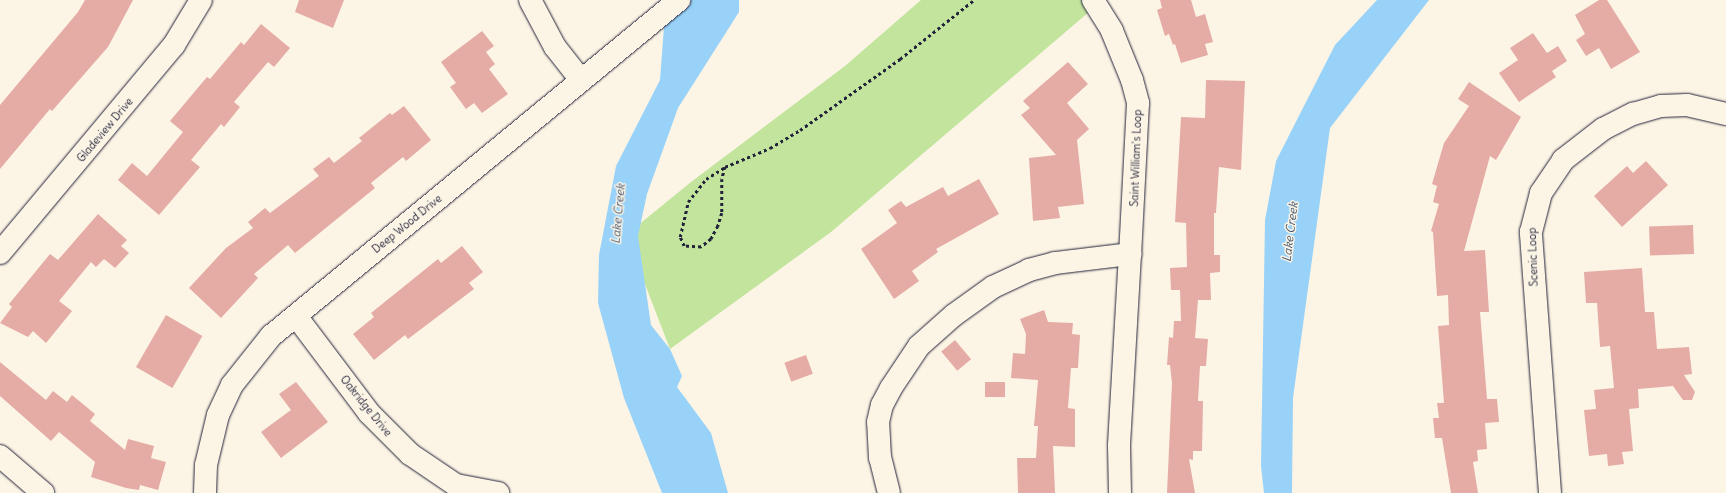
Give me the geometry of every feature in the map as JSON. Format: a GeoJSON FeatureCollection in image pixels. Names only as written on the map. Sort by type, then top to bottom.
{"type":"FeatureCollection","features":[{"type":"Feature","properties":{"kind":"street","name":"Gladeview Drive"},"geometry":{"type":"LineString","coordinates":[[0,254],[174,45],[201,0]]}},
{"type":"Feature","properties":{"kind":"street"},"geometry":{"type":"LineString","coordinates":[[530,0],[555,47],[581,80]]}},
{"type":"Feature","properties":{"kind":"street","name":"Deep Wood Drive"},"geometry":{"type":"LineString","coordinates":[[205,493],[209,448],[225,398],[250,360],[271,336],[679,0]]}},
{"type":"Feature","properties":{"kind":"street","name":"Saint William's Loop"},"geometry":{"type":"LineString","coordinates":[[1093,0],[1112,30],[1132,80],[1138,103],[1134,228],[1130,254],[1119,446],[1120,493]]}},
{"type":"Feature","properties":{"kind":"street","name":"Scenic Loop"},"geometry":{"type":"LineString","coordinates":[[1550,493],[1531,232],[1541,193],[1563,160],[1603,129],[1633,114],[1661,106],[1687,105],[1726,114]]}},
{"type":"Feature","properties":{"kind":"street"},"geometry":{"type":"LineString","coordinates":[[889,493],[880,458],[878,422],[882,406],[890,388],[919,346],[954,315],[993,287],[1030,270],[1055,263],[1130,254]]}},
{"type":"Feature","properties":{"kind":"street","name":"Oakridge Drive"},"geometry":{"type":"LineString","coordinates":[[296,316],[388,435],[410,454],[456,485],[458,489],[498,493]]}},
{"type":"Feature","properties":{"kind":"street"},"geometry":{"type":"LineString","coordinates":[[0,456],[43,493]]}},
{"type":"Feature","properties":{"kind":"path"},"geometry":{"type":"LineString","coordinates":[[725,167],[722,179],[722,214],[718,226],[711,239],[702,247],[684,246],[680,237],[688,202],[706,179],[725,167],[770,148],[800,130],[900,59],[974,0]]}},
{"type":"Feature","properties":{"kind":"green space"},"geometry":{"type":"Polygon","coordinates":[[[921,0],[1103,0],[831,232],[670,349],[626,235],[691,182],[845,66],[921,0]]]}},
{"type":"Feature","properties":{"kind":"water","name":"Lake Creek"},"geometry":{"type":"Polygon","coordinates":[[[666,0],[739,0],[739,12],[678,108],[647,194],[638,236],[651,325],[670,349],[682,376],[677,387],[711,433],[728,493],[662,493],[624,398],[598,303],[599,255],[616,166],[660,80],[666,0]]]}},
{"type":"Feature","properties":{"kind":"water","name":"Lake Creek"},"geometry":{"type":"Polygon","coordinates":[[[1377,0],[1429,0],[1330,128],[1293,398],[1292,493],[1264,493],[1261,466],[1265,220],[1276,161],[1335,45],[1377,0]]]}},
{"type":"Feature","properties":{"kind":"building"},"geometry":{"type":"Polygon","coordinates":[[[85,0],[133,0],[108,47],[52,111],[50,109],[0,169],[0,105],[78,12],[85,0]]]}},
{"type":"Feature","properties":{"kind":"building"},"geometry":{"type":"Polygon","coordinates":[[[299,0],[344,0],[333,28],[295,12],[299,0]]]}},
{"type":"Feature","properties":{"kind":"building"},"geometry":{"type":"Polygon","coordinates":[[[1160,0],[1191,0],[1196,17],[1205,14],[1213,42],[1205,44],[1208,55],[1181,63],[1175,44],[1173,45],[1169,34],[1165,36],[1157,10],[1162,8],[1160,0]]]}},
{"type":"Feature","properties":{"kind":"building"},"geometry":{"type":"Polygon","coordinates":[[[1599,0],[1607,0],[1640,52],[1611,69],[1599,48],[1586,56],[1576,40],[1585,34],[1575,15],[1599,0]]]}},
{"type":"Feature","properties":{"kind":"building"},"geometry":{"type":"Polygon","coordinates":[[[261,24],[290,48],[274,67],[268,62],[234,102],[240,107],[224,127],[221,124],[191,160],[200,167],[159,215],[118,180],[132,163],[147,176],[183,132],[170,121],[207,77],[210,79],[241,42],[244,45],[261,24]]]}},
{"type":"Feature","properties":{"kind":"building"},"geometry":{"type":"Polygon","coordinates":[[[482,31],[494,46],[486,52],[495,64],[489,69],[508,94],[482,113],[474,103],[466,109],[450,87],[456,83],[441,62],[482,31]]]}},
{"type":"Feature","properties":{"kind":"building"},"geometry":{"type":"Polygon","coordinates":[[[1533,33],[1547,53],[1558,46],[1567,61],[1552,71],[1556,77],[1519,102],[1499,73],[1518,60],[1510,48],[1533,33]]]}},
{"type":"Feature","properties":{"kind":"building"},"geometry":{"type":"Polygon","coordinates":[[[1068,62],[1088,84],[1067,103],[1089,129],[1077,140],[1084,204],[1058,207],[1060,218],[1033,221],[1029,158],[1056,155],[1021,115],[1030,108],[1023,101],[1068,62]]]}},
{"type":"Feature","properties":{"kind":"building"},"geometry":{"type":"Polygon","coordinates":[[[1206,80],[1245,81],[1241,170],[1219,167],[1216,213],[1214,213],[1214,255],[1220,255],[1220,272],[1210,273],[1211,300],[1198,300],[1195,338],[1208,339],[1206,366],[1200,366],[1198,401],[1203,401],[1202,451],[1193,451],[1193,460],[1189,459],[1195,493],[1167,493],[1172,383],[1170,365],[1167,365],[1169,337],[1173,338],[1174,321],[1181,321],[1180,290],[1171,290],[1170,268],[1187,267],[1186,223],[1175,222],[1181,117],[1205,118],[1206,80]]]}},
{"type":"Feature","properties":{"kind":"building"},"geometry":{"type":"Polygon","coordinates":[[[1469,82],[1521,117],[1496,160],[1490,156],[1464,251],[1485,250],[1489,312],[1480,312],[1487,399],[1497,399],[1499,422],[1485,423],[1487,449],[1477,450],[1478,461],[1473,462],[1478,493],[1451,493],[1442,438],[1435,438],[1433,418],[1439,418],[1437,403],[1444,403],[1438,326],[1449,325],[1448,295],[1437,296],[1433,232],[1431,231],[1439,204],[1433,202],[1437,186],[1432,184],[1444,143],[1469,106],[1458,99],[1469,82]]]}},
{"type":"Feature","properties":{"kind":"building"},"geometry":{"type":"Polygon","coordinates":[[[404,106],[431,140],[406,161],[403,157],[371,183],[375,188],[295,253],[288,245],[254,274],[258,278],[221,318],[189,288],[226,248],[253,228],[248,222],[265,208],[270,213],[319,176],[313,169],[329,157],[334,163],[362,141],[359,138],[390,113],[392,115],[404,106]]]}},
{"type":"Feature","properties":{"kind":"building"},"geometry":{"type":"Polygon","coordinates":[[[1646,161],[1668,185],[1622,227],[1594,196],[1627,166],[1633,173],[1646,161]]]}},
{"type":"Feature","properties":{"kind":"building"},"geometry":{"type":"Polygon","coordinates":[[[979,179],[999,214],[936,249],[938,252],[912,271],[919,281],[894,299],[861,249],[897,223],[888,210],[901,201],[906,207],[943,187],[948,196],[979,179]]]}},
{"type":"Feature","properties":{"kind":"building"},"geometry":{"type":"Polygon","coordinates":[[[98,214],[127,240],[121,246],[129,253],[115,268],[104,259],[96,267],[91,262],[59,301],[72,311],[46,343],[33,331],[28,337],[0,323],[12,307],[9,304],[50,254],[58,260],[98,214]]]}},
{"type":"Feature","properties":{"kind":"building"},"geometry":{"type":"Polygon","coordinates":[[[1693,225],[1694,254],[1650,256],[1649,227],[1693,225]]]}},
{"type":"Feature","properties":{"kind":"building"},"geometry":{"type":"Polygon","coordinates":[[[462,246],[483,272],[469,283],[474,289],[408,339],[405,335],[374,360],[353,334],[374,317],[371,313],[438,259],[441,263],[462,246]]]}},
{"type":"Feature","properties":{"kind":"building"},"geometry":{"type":"Polygon","coordinates":[[[1642,268],[1645,312],[1654,312],[1657,349],[1689,347],[1692,374],[1684,375],[1695,392],[1692,400],[1683,400],[1673,386],[1638,389],[1639,408],[1629,409],[1633,451],[1622,452],[1624,464],[1608,466],[1607,454],[1589,456],[1584,410],[1596,409],[1594,390],[1614,388],[1610,346],[1600,347],[1597,303],[1586,303],[1584,272],[1642,268]]]}},
{"type":"Feature","properties":{"kind":"building"},"geometry":{"type":"Polygon","coordinates":[[[1044,310],[1048,322],[1073,323],[1072,334],[1080,335],[1078,368],[1071,368],[1068,408],[1075,409],[1075,447],[1053,446],[1055,493],[1018,493],[1017,458],[1036,458],[1038,426],[1034,426],[1038,380],[1011,378],[1013,353],[1025,354],[1026,334],[1020,319],[1044,310]]]}},
{"type":"Feature","properties":{"kind":"building"},"geometry":{"type":"Polygon","coordinates":[[[166,315],[202,336],[172,388],[136,367],[166,315]]]}},
{"type":"Feature","properties":{"kind":"building"},"geometry":{"type":"Polygon","coordinates":[[[955,340],[971,359],[957,371],[941,352],[955,340]]]}},
{"type":"Feature","properties":{"kind":"building"},"geometry":{"type":"Polygon","coordinates":[[[806,355],[813,374],[791,382],[784,363],[806,355]]]}},
{"type":"Feature","properties":{"kind":"building"},"geometry":{"type":"Polygon","coordinates":[[[0,362],[46,400],[53,391],[67,402],[72,395],[95,414],[90,421],[125,450],[128,439],[154,446],[151,458],[166,462],[158,490],[140,485],[139,490],[126,488],[91,477],[95,462],[59,432],[51,441],[0,396],[0,362]]]}},
{"type":"Feature","properties":{"kind":"building"},"geometry":{"type":"Polygon","coordinates":[[[296,382],[328,422],[281,458],[261,432],[291,410],[279,394],[296,382]]]}},
{"type":"Feature","properties":{"kind":"building"},"geometry":{"type":"Polygon","coordinates":[[[985,382],[1005,382],[1005,397],[985,397],[985,382]]]}}]}
